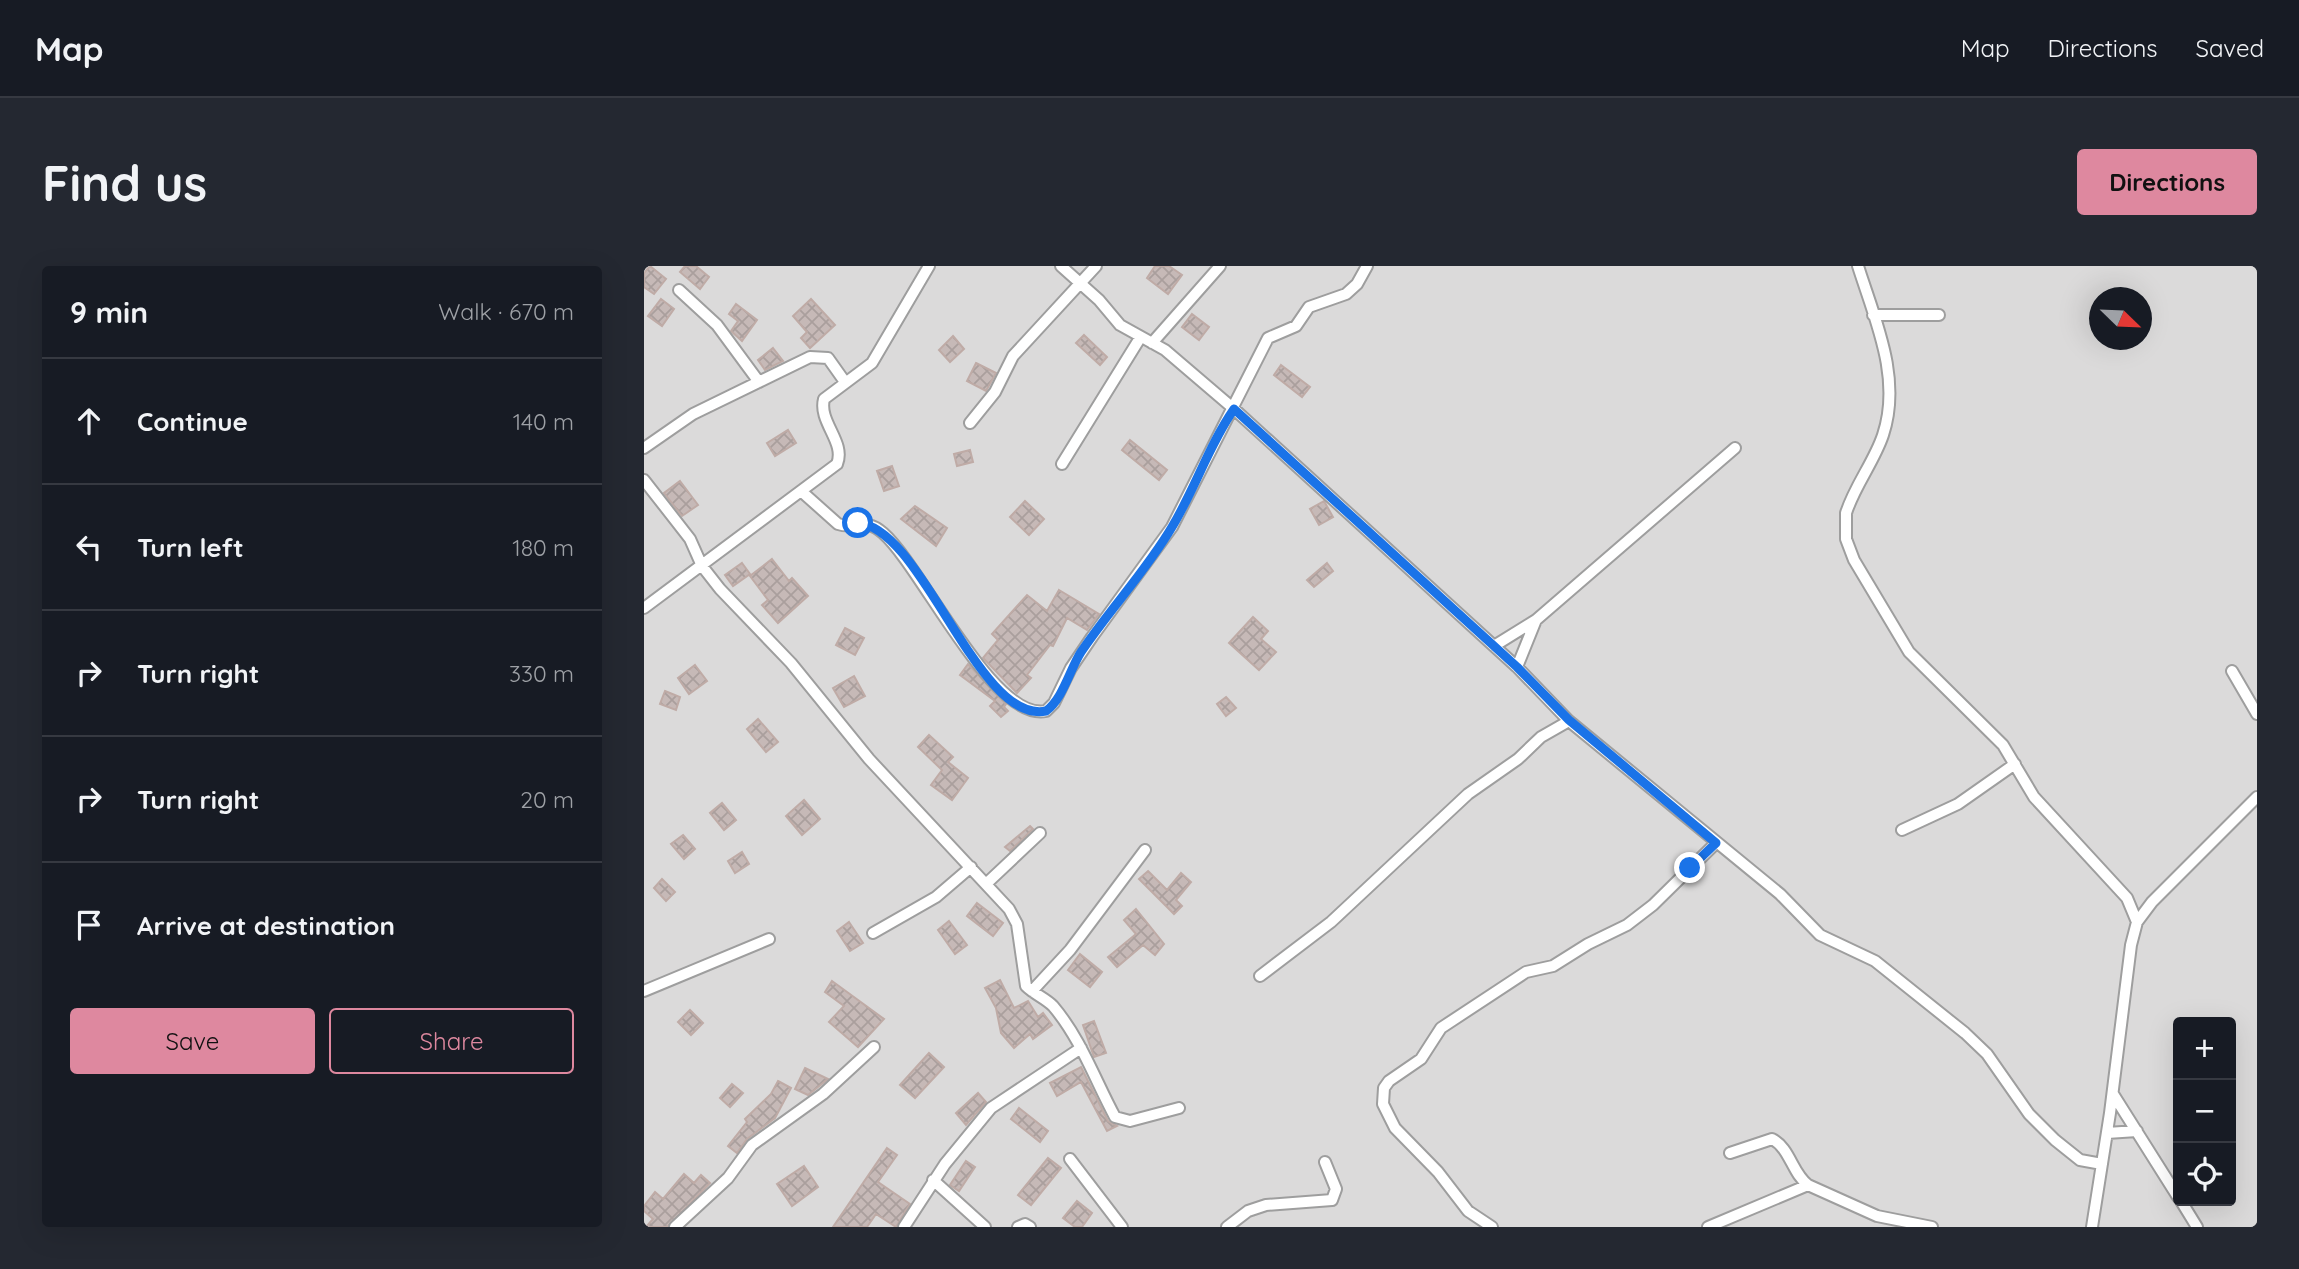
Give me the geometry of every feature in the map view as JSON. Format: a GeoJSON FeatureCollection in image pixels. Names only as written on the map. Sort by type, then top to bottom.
{"type":"FeatureCollection","features":[{"type":"Feature","properties":{"kind":"street"},"geometry":{"type":"LineString","coordinates":[[644,608],[827,473],[839,459],[822,404],[826,395],[860,374],[877,357],[929,266]]}},
{"type":"Feature","properties":{"kind":"street"},"geometry":{"type":"LineString","coordinates":[[1062,266],[1099,300],[1120,325],[1152,342],[1234,409],[1517,667],[1569,720],[1780,894],[1820,936],[1875,961],[1965,1033],[1987,1054],[2040,1127],[2076,1158],[2102,1164]]}},
{"type":"Feature","properties":{"kind":"street"},"geometry":{"type":"LineString","coordinates":[[970,422],[995,392],[1013,356],[1096,266]]}},
{"type":"Feature","properties":{"kind":"street"},"geometry":{"type":"LineString","coordinates":[[1152,342],[1220,266]]}},
{"type":"Feature","properties":{"kind":"street"},"geometry":{"type":"LineString","coordinates":[[801,491],[838,524],[865,523],[883,533],[923,582],[990,681],[1030,710],[1042,712],[1054,703],[1083,649],[1156,553],[1198,481],[1221,427],[1234,409],[1268,338],[1296,326],[1310,307],[1346,293],[1357,284],[1367,266]]}},
{"type":"Feature","properties":{"kind":"street"},"geometry":{"type":"LineString","coordinates":[[1858,266],[1890,377],[1888,418],[1872,461],[1846,513],[1846,539],[1864,579],[1909,652],[2003,745],[2034,797],[2127,898],[2137,922]]}},
{"type":"Feature","properties":{"kind":"street"},"geometry":{"type":"LineString","coordinates":[[680,290],[717,325],[759,382]]}},
{"type":"Feature","properties":{"kind":"street"},"geometry":{"type":"LineString","coordinates":[[1873,315],[1939,315]]}},
{"type":"Feature","properties":{"kind":"street"},"geometry":{"type":"LineString","coordinates":[[1062,464],[1140,338]]}},
{"type":"Feature","properties":{"kind":"street"},"geometry":{"type":"LineString","coordinates":[[644,448],[693,415],[810,357],[828,358],[845,382]]}},
{"type":"Feature","properties":{"kind":"street"},"geometry":{"type":"LineString","coordinates":[[1494,646],[1536,620],[1735,448]]}},
{"type":"Feature","properties":{"kind":"street"},"geometry":{"type":"LineString","coordinates":[[644,480],[690,539],[702,566],[720,589],[792,663],[869,759],[1009,909],[1017,924],[1024,980],[1032,991],[1050,1003],[1081,1048],[1115,1117],[1130,1121],[1179,1108]]}},
{"type":"Feature","properties":{"kind":"street"},"geometry":{"type":"LineString","coordinates":[[1517,667],[1536,620]]}},
{"type":"Feature","properties":{"kind":"street"},"geometry":{"type":"LineString","coordinates":[[2232,671],[2257,714]]}},
{"type":"Feature","properties":{"kind":"street"},"geometry":{"type":"LineString","coordinates":[[1260,976],[1331,922],[1468,794],[1518,758],[1541,737],[1569,720]]}},
{"type":"Feature","properties":{"kind":"street"},"geometry":{"type":"LineString","coordinates":[[1902,830],[1958,804],[2015,764]]}},
{"type":"Feature","properties":{"kind":"street"},"geometry":{"type":"LineString","coordinates":[[2092,1227],[2113,1094],[2131,944],[2137,922],[2152,902],[2257,797]]}},
{"type":"Feature","properties":{"kind":"street"},"geometry":{"type":"LineString","coordinates":[[987,883],[1040,833]]}},
{"type":"Feature","properties":{"kind":"street"},"geometry":{"type":"LineString","coordinates":[[1492,1227],[1461,1204],[1438,1172],[1395,1128],[1383,1104],[1384,1088],[1394,1077],[1421,1059],[1441,1028],[1526,972],[1553,966],[1588,944],[1627,925],[1653,905],[1716,843]]}},
{"type":"Feature","properties":{"kind":"street"},"geometry":{"type":"LineString","coordinates":[[1032,991],[1070,950],[1145,850]]}},
{"type":"Feature","properties":{"kind":"street"},"geometry":{"type":"LineString","coordinates":[[873,933],[936,897],[971,867]]}},
{"type":"Feature","properties":{"kind":"street"},"geometry":{"type":"LineString","coordinates":[[2127,898],[2152,902]]}},
{"type":"Feature","properties":{"kind":"street"},"geometry":{"type":"LineString","coordinates":[[644,991],[769,939]]}},
{"type":"Feature","properties":{"kind":"street"},"geometry":{"type":"LineString","coordinates":[[676,1227],[727,1178],[760,1138],[823,1094],[874,1047]]}},
{"type":"Feature","properties":{"kind":"street"},"geometry":{"type":"LineString","coordinates":[[904,1227],[933,1180],[991,1108],[1081,1048]]}},
{"type":"Feature","properties":{"kind":"street"},"geometry":{"type":"LineString","coordinates":[[2113,1094],[2173,1189]]}},
{"type":"Feature","properties":{"kind":"street"},"geometry":{"type":"LineString","coordinates":[[2107,1133],[2137,1131]]}},
{"type":"Feature","properties":{"kind":"street"},"geometry":{"type":"LineString","coordinates":[[1730,1153],[1772,1139],[1780,1143],[1808,1185],[1877,1216],[1932,1227]]}},
{"type":"Feature","properties":{"kind":"street"},"geometry":{"type":"LineString","coordinates":[[1070,1159],[1122,1227]]}},
{"type":"Feature","properties":{"kind":"street"},"geometry":{"type":"LineString","coordinates":[[1227,1227],[1248,1211],[1266,1205],[1332,1200],[1336,1189],[1325,1162]]}},
{"type":"Feature","properties":{"kind":"street"},"geometry":{"type":"LineString","coordinates":[[933,1180],[985,1227]]}},
{"type":"Feature","properties":{"kind":"street"},"geometry":{"type":"LineString","coordinates":[[1708,1227],[1808,1185]]}},
{"type":"Feature","properties":{"kind":"street"},"geometry":{"type":"LineString","coordinates":[[2184,1206],[2197,1227]]}},
{"type":"Feature","properties":{"kind":"street"},"geometry":{"type":"LineString","coordinates":[[1018,1227],[1030,1227]]}},
{"type":"Feature","properties":{"kind":"shaded area"},"geometry":{"type":"Polygon","coordinates":[[[644,266],[2257,266],[2257,1227],[644,1227],[644,266]]]}},
{"type":"Feature","properties":{"kind":"building"},"geometry":{"type":"Polygon","coordinates":[[[650,266],[666,279],[654,294],[644,287],[644,273],[650,266]]]}},
{"type":"Feature","properties":{"kind":"building"},"geometry":{"type":"Polygon","coordinates":[[[685,266],[696,266],[709,277],[700,289],[680,272],[685,266]]]}},
{"type":"Feature","properties":{"kind":"building"},"geometry":{"type":"Polygon","coordinates":[[[1155,266],[1169,266],[1182,275],[1168,294],[1147,278],[1155,266]]]}},
{"type":"Feature","properties":{"kind":"building"},"geometry":{"type":"Polygon","coordinates":[[[661,299],[674,309],[662,326],[648,316],[661,299]]]}},
{"type":"Feature","properties":{"kind":"building"},"geometry":{"type":"Polygon","coordinates":[[[811,299],[835,325],[810,348],[801,338],[807,332],[793,316],[811,299]]]}},
{"type":"Feature","properties":{"kind":"building"},"geometry":{"type":"Polygon","coordinates":[[[736,304],[757,320],[742,341],[731,331],[738,321],[729,314],[736,304]]]}},
{"type":"Feature","properties":{"kind":"building"},"geometry":{"type":"Polygon","coordinates":[[[1192,314],[1209,327],[1199,340],[1182,327],[1192,314]]]}},
{"type":"Feature","properties":{"kind":"building"},"geometry":{"type":"Polygon","coordinates":[[[1084,335],[1107,357],[1100,365],[1076,343],[1084,335]]]}},
{"type":"Feature","properties":{"kind":"building"},"geometry":{"type":"Polygon","coordinates":[[[953,336],[964,349],[950,362],[939,350],[953,336]]]}},
{"type":"Feature","properties":{"kind":"building"},"geometry":{"type":"Polygon","coordinates":[[[773,348],[783,361],[765,370],[758,360],[773,348]]]}},
{"type":"Feature","properties":{"kind":"building"},"geometry":{"type":"Polygon","coordinates":[[[976,363],[996,373],[986,391],[967,381],[976,363]]]}},
{"type":"Feature","properties":{"kind":"building"},"geometry":{"type":"Polygon","coordinates":[[[1281,365],[1310,387],[1302,397],[1274,375],[1281,365]]]}},
{"type":"Feature","properties":{"kind":"building"},"geometry":{"type":"Polygon","coordinates":[[[788,430],[796,443],[775,456],[767,443],[788,430]]]}},
{"type":"Feature","properties":{"kind":"building"},"geometry":{"type":"Polygon","coordinates":[[[1130,440],[1167,470],[1159,480],[1122,450],[1130,440]]]}},
{"type":"Feature","properties":{"kind":"building"},"geometry":{"type":"Polygon","coordinates":[[[970,450],[973,462],[957,466],[954,454],[970,450]]]}},
{"type":"Feature","properties":{"kind":"building"},"geometry":{"type":"Polygon","coordinates":[[[892,466],[899,486],[884,491],[877,471],[892,466]]]}},
{"type":"Feature","properties":{"kind":"building"},"geometry":{"type":"Polygon","coordinates":[[[680,481],[698,505],[682,516],[664,493],[680,481]]]}},
{"type":"Feature","properties":{"kind":"building"},"geometry":{"type":"Polygon","coordinates":[[[1025,501],[1044,519],[1029,535],[1010,517],[1025,501]]]}},
{"type":"Feature","properties":{"kind":"building"},"geometry":{"type":"Polygon","coordinates":[[[1324,501],[1333,517],[1319,525],[1310,509],[1324,501]]]}},
{"type":"Feature","properties":{"kind":"building"},"geometry":{"type":"Polygon","coordinates":[[[915,506],[947,528],[936,546],[901,519],[915,506]]]}},
{"type":"Feature","properties":{"kind":"building"},"geometry":{"type":"Polygon","coordinates":[[[772,559],[789,581],[792,578],[808,596],[778,623],[762,605],[768,600],[750,576],[772,559]]]}},
{"type":"Feature","properties":{"kind":"building"},"geometry":{"type":"Polygon","coordinates":[[[742,563],[750,574],[733,586],[725,575],[742,563]]]}},
{"type":"Feature","properties":{"kind":"building"},"geometry":{"type":"Polygon","coordinates":[[[1327,563],[1333,571],[1314,587],[1307,580],[1327,563]]]}},
{"type":"Feature","properties":{"kind":"building"},"geometry":{"type":"Polygon","coordinates":[[[1059,590],[1099,614],[1087,630],[1067,618],[1053,646],[1050,645],[1027,675],[1031,678],[1017,693],[983,658],[998,640],[992,634],[1027,595],[1047,611],[1059,590]]]}},
{"type":"Feature","properties":{"kind":"building"},"geometry":{"type":"Polygon","coordinates":[[[1253,617],[1268,631],[1261,639],[1276,652],[1259,670],[1229,643],[1253,617]]]}},
{"type":"Feature","properties":{"kind":"building"},"geometry":{"type":"Polygon","coordinates":[[[845,628],[864,638],[855,655],[836,645],[845,628]]]}},
{"type":"Feature","properties":{"kind":"building"},"geometry":{"type":"Polygon","coordinates":[[[968,664],[1006,704],[1004,707],[1008,711],[1001,717],[990,706],[995,701],[960,675],[968,664]]]}},
{"type":"Feature","properties":{"kind":"building"},"geometry":{"type":"Polygon","coordinates":[[[695,665],[707,681],[689,694],[678,678],[695,665]]]}},
{"type":"Feature","properties":{"kind":"building"},"geometry":{"type":"Polygon","coordinates":[[[854,676],[865,696],[844,707],[833,688],[854,676]]]}},
{"type":"Feature","properties":{"kind":"building"},"geometry":{"type":"Polygon","coordinates":[[[665,691],[680,697],[676,710],[660,704],[665,691]]]}},
{"type":"Feature","properties":{"kind":"building"},"geometry":{"type":"Polygon","coordinates":[[[1226,697],[1236,708],[1226,716],[1217,704],[1226,697]]]}},
{"type":"Feature","properties":{"kind":"building"},"geometry":{"type":"Polygon","coordinates":[[[758,719],[778,742],[766,752],[747,729],[758,719]]]}},
{"type":"Feature","properties":{"kind":"building"},"geometry":{"type":"Polygon","coordinates":[[[929,735],[953,757],[948,762],[968,778],[952,800],[931,785],[942,770],[918,747],[929,735]]]}},
{"type":"Feature","properties":{"kind":"building"},"geometry":{"type":"Polygon","coordinates":[[[804,800],[820,819],[802,835],[786,816],[804,800]]]}},
{"type":"Feature","properties":{"kind":"building"},"geometry":{"type":"Polygon","coordinates":[[[722,803],[736,820],[724,830],[710,813],[722,803]]]}},
{"type":"Feature","properties":{"kind":"building"},"geometry":{"type":"Polygon","coordinates":[[[1030,826],[1033,829],[1010,851],[1005,847],[1030,826]]]}},
{"type":"Feature","properties":{"kind":"building"},"geometry":{"type":"Polygon","coordinates":[[[683,835],[695,849],[684,859],[671,844],[683,835]]]}},
{"type":"Feature","properties":{"kind":"building"},"geometry":{"type":"Polygon","coordinates":[[[742,852],[749,864],[735,873],[728,861],[742,852]]]}},
{"type":"Feature","properties":{"kind":"building"},"geometry":{"type":"Polygon","coordinates":[[[1148,871],[1167,890],[1181,873],[1191,882],[1176,900],[1182,906],[1174,914],[1139,879],[1148,871]]]}},
{"type":"Feature","properties":{"kind":"building"},"geometry":{"type":"Polygon","coordinates":[[[662,879],[675,892],[666,901],[654,888],[662,879]]]}},
{"type":"Feature","properties":{"kind":"building"},"geometry":{"type":"Polygon","coordinates":[[[977,903],[1003,923],[993,936],[967,916],[977,903]]]}},
{"type":"Feature","properties":{"kind":"building"},"geometry":{"type":"Polygon","coordinates":[[[1136,909],[1164,944],[1155,955],[1143,945],[1117,967],[1108,957],[1136,934],[1124,920],[1136,909]]]}},
{"type":"Feature","properties":{"kind":"building"},"geometry":{"type":"Polygon","coordinates":[[[949,921],[967,945],[955,954],[938,930],[949,921]]]}},
{"type":"Feature","properties":{"kind":"building"},"geometry":{"type":"Polygon","coordinates":[[[849,922],[863,943],[850,951],[837,931],[849,922]]]}},
{"type":"Feature","properties":{"kind":"building"},"geometry":{"type":"Polygon","coordinates":[[[1080,954],[1102,972],[1090,987],[1068,970],[1080,954]]]}},
{"type":"Feature","properties":{"kind":"building"},"geometry":{"type":"Polygon","coordinates":[[[1000,980],[1014,1008],[1028,1001],[1038,1017],[1043,1013],[1052,1025],[1033,1039],[1030,1034],[1014,1048],[1001,1033],[996,1008],[985,988],[1000,980]]]}},
{"type":"Feature","properties":{"kind":"building"},"geometry":{"type":"Polygon","coordinates":[[[832,981],[884,1019],[858,1047],[829,1022],[844,1006],[825,992],[832,981]]]}},
{"type":"Feature","properties":{"kind":"building"},"geometry":{"type":"Polygon","coordinates":[[[690,1010],[703,1023],[691,1035],[678,1022],[690,1010]]]}},
{"type":"Feature","properties":{"kind":"building"},"geometry":{"type":"Polygon","coordinates":[[[1094,1021],[1106,1053],[1094,1057],[1083,1025],[1094,1021]]]}},
{"type":"Feature","properties":{"kind":"building"},"geometry":{"type":"Polygon","coordinates":[[[929,1053],[944,1067],[915,1098],[900,1085],[929,1053]]]}},
{"type":"Feature","properties":{"kind":"building"},"geometry":{"type":"Polygon","coordinates":[[[1081,1067],[1108,1121],[1117,1126],[1107,1131],[1081,1082],[1057,1096],[1050,1083],[1081,1067]]]}},
{"type":"Feature","properties":{"kind":"building"},"geometry":{"type":"Polygon","coordinates":[[[805,1068],[828,1079],[808,1095],[795,1089],[805,1068]]]}},
{"type":"Feature","properties":{"kind":"building"},"geometry":{"type":"Polygon","coordinates":[[[778,1081],[791,1088],[775,1118],[747,1139],[737,1153],[728,1146],[747,1122],[745,1119],[771,1094],[778,1081]]]}},
{"type":"Feature","properties":{"kind":"building"},"geometry":{"type":"Polygon","coordinates":[[[732,1084],[743,1093],[730,1107],[720,1098],[732,1084]]]}},
{"type":"Feature","properties":{"kind":"building"},"geometry":{"type":"Polygon","coordinates":[[[978,1093],[986,1102],[966,1125],[956,1113],[978,1093]]]}},
{"type":"Feature","properties":{"kind":"building"},"geometry":{"type":"Polygon","coordinates":[[[1019,1108],[1048,1131],[1040,1142],[1011,1119],[1019,1108]]]}},
{"type":"Feature","properties":{"kind":"building"},"geometry":{"type":"Polygon","coordinates":[[[887,1148],[897,1155],[878,1182],[910,1204],[896,1227],[876,1214],[867,1227],[833,1227],[887,1148]]]}},
{"type":"Feature","properties":{"kind":"building"},"geometry":{"type":"Polygon","coordinates":[[[1048,1158],[1061,1168],[1031,1205],[1018,1195],[1048,1158]]]}},
{"type":"Feature","properties":{"kind":"building"},"geometry":{"type":"Polygon","coordinates":[[[966,1161],[975,1167],[959,1191],[950,1185],[966,1161]]]}},
{"type":"Feature","properties":{"kind":"building"},"geometry":{"type":"Polygon","coordinates":[[[804,1166],[818,1187],[792,1206],[777,1184],[804,1166]]]}},
{"type":"Feature","properties":{"kind":"building"},"geometry":{"type":"Polygon","coordinates":[[[684,1174],[694,1183],[701,1175],[710,1183],[667,1227],[646,1227],[653,1219],[644,1211],[644,1206],[655,1192],[663,1199],[684,1174]]]}},
{"type":"Feature","properties":{"kind":"building"},"geometry":{"type":"Polygon","coordinates":[[[1077,1201],[1092,1213],[1082,1227],[1075,1227],[1063,1218],[1077,1201]]]}},
{"type":"Feature","properties":{"kind":"route"},"geometry":{"type":"LineString","coordinates":[[858,523],[873,526],[892,543],[944,612],[978,667],[990,681],[1007,696],[1030,710],[1046,711],[1054,703],[1083,649],[1156,553],[1198,481],[1221,427],[1234,409],[1517,667],[1569,720],[1716,843],[1690,868]]}}]}
